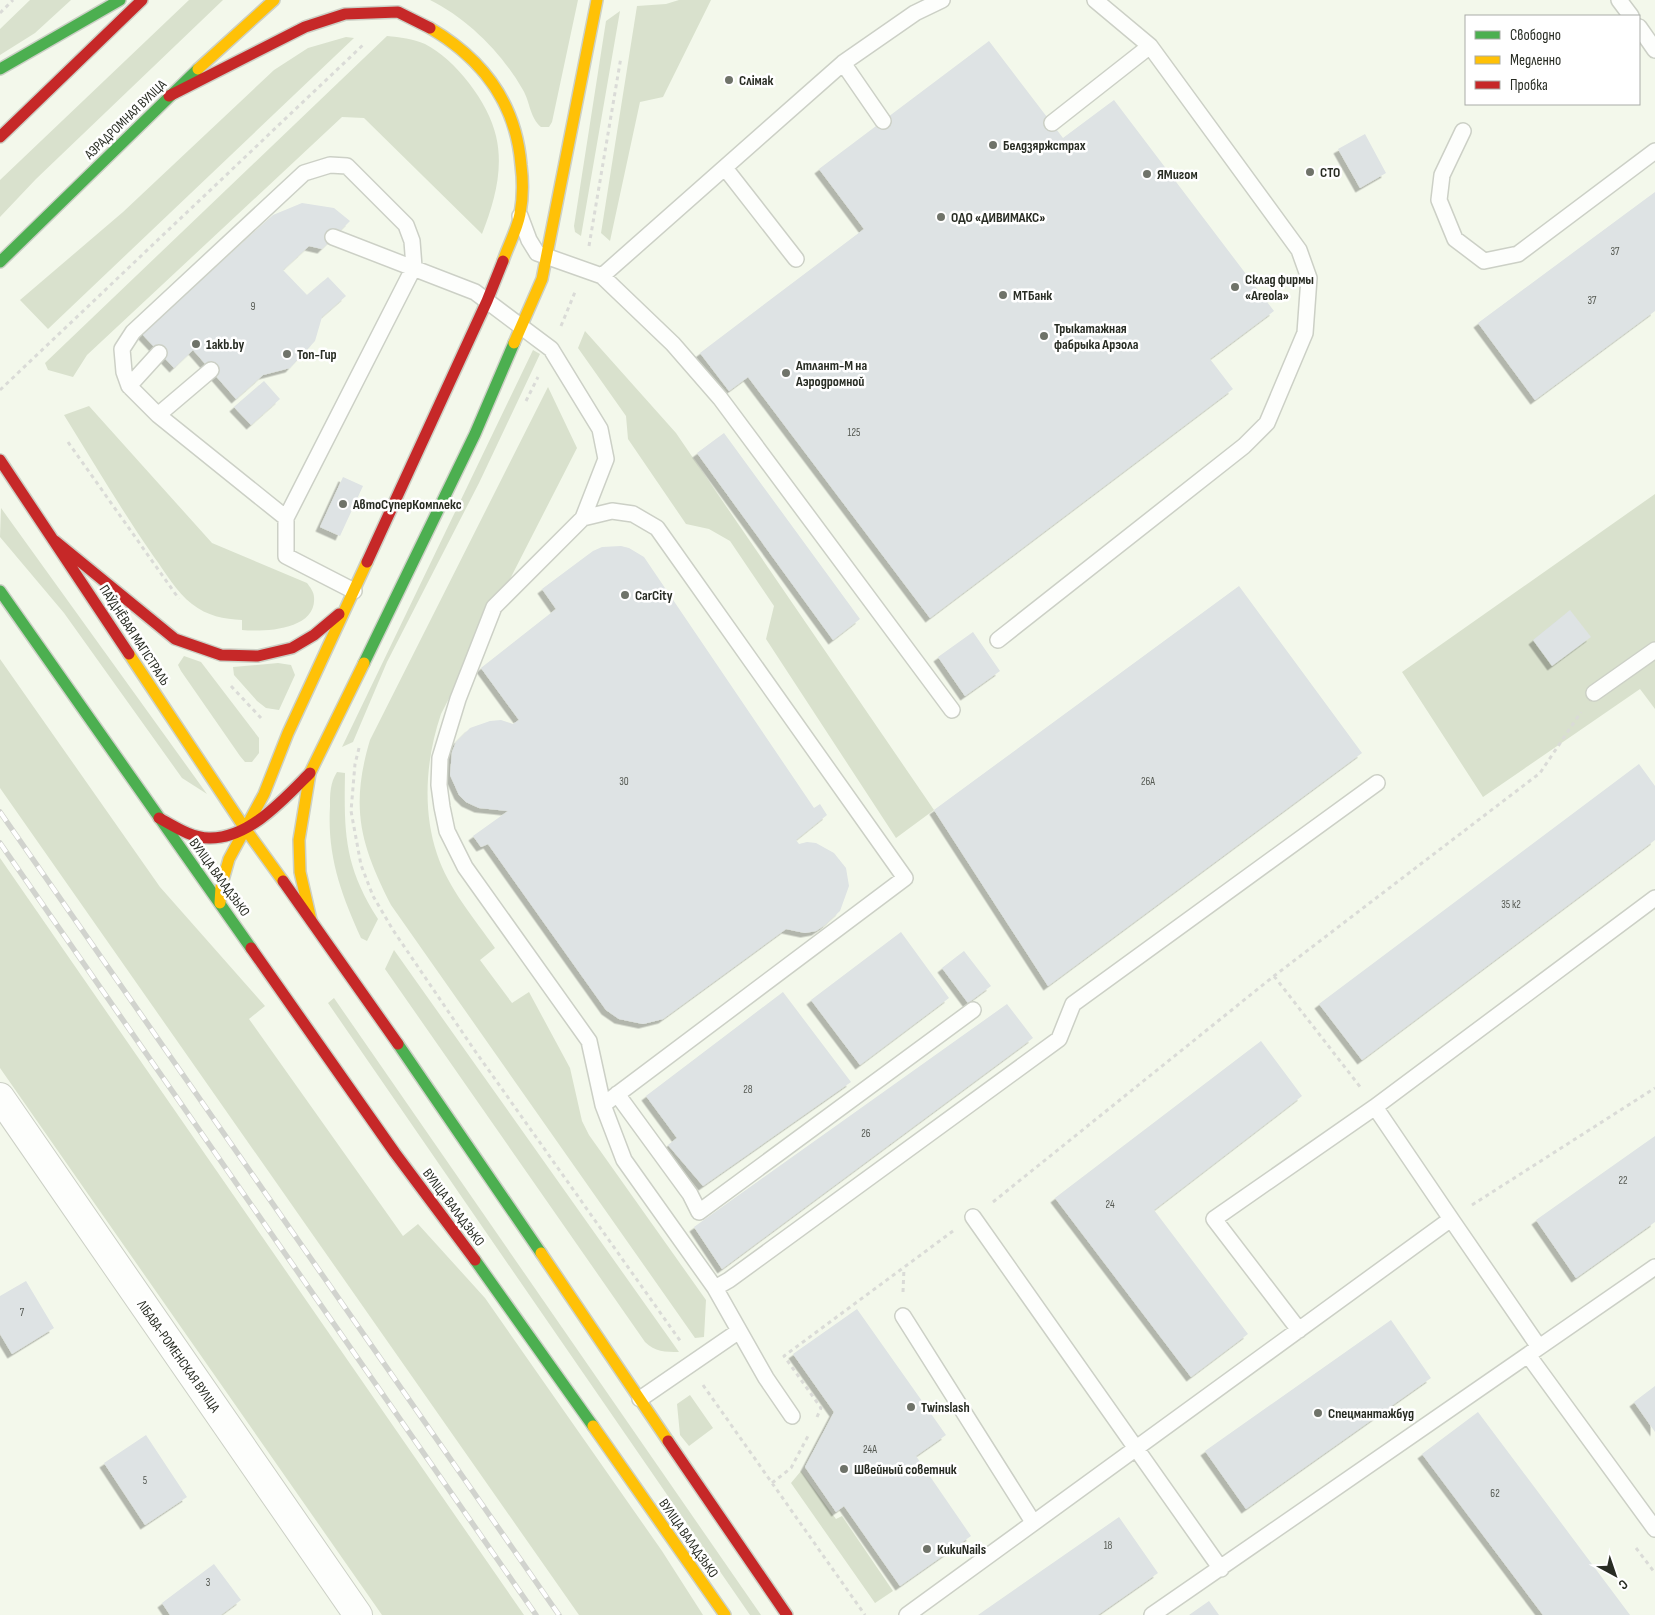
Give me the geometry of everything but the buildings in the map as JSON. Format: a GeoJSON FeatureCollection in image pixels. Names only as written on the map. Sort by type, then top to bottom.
{"type":"FeatureCollection","features":[{"type":"Feature","properties":{"kind":"main road"},"geometry":{"type":"LineString","coordinates":[[0,69],[120,0]]}},
{"type":"Feature","properties":{"kind":"main road"},"geometry":{"type":"LineString","coordinates":[[0,137],[142,0]]}},
{"type":"Feature","properties":{"kind":"main road","name":"АЭРАДРОМНАЯ ВУЛІЦА"},"geometry":{"type":"LineString","coordinates":[[0,262],[169,96],[274,0]]}},
{"type":"Feature","properties":{"kind":"main road"},"geometry":{"type":"LineString","coordinates":[[0,591],[159,818],[194,835],[209,838],[222,837],[263,817],[285,800],[310,773],[475,434],[542,279],[598,0]]}},
{"type":"Feature","properties":{"kind":"main road"},"geometry":{"type":"LineString","coordinates":[[169,96],[305,28],[345,14],[398,12],[432,29],[472,58],[493,82],[510,113],[519,139],[523,187],[520,215],[487,301],[288,733],[264,794],[232,849],[222,876],[220,903]]}},
{"type":"Feature","properties":{"kind":"main road","name":"ПАЎДНЁВАЯ МАГІСТРАЛЬ"},"geometry":{"type":"LineString","coordinates":[[0,460],[55,540],[244,827]]}},
{"type":"Feature","properties":{"kind":"main road"},"geometry":{"type":"LineString","coordinates":[[55,540],[175,638],[221,655],[258,656],[292,648],[314,636],[346,608]]}},
{"type":"Feature","properties":{"kind":"main road"},"geometry":{"type":"LineString","coordinates":[[310,773],[300,840],[300,872],[311,920]]}},
{"type":"Feature","properties":{"kind":"main road","name":"ВУЛІЦА ВАЛАДЗЬКО"},"geometry":{"type":"LineString","coordinates":[[159,818],[395,1153],[507,1303],[725,1615]]}},
{"type":"Feature","properties":{"kind":"main road"},"geometry":{"type":"LineString","coordinates":[[244,827],[311,920],[787,1615]]}},
{"type":"Feature","properties":{"kind":"street","name":"ЛІБАВА-РОМЕНСКАЯ ВУЛІЦА"},"geometry":{"type":"LineString","coordinates":[[0,1097],[358,1615]]}},
{"type":"Feature","properties":{"kind":"lane"},"geometry":{"type":"LineString","coordinates":[[602,276],[843,63],[915,13],[942,0]]}},
{"type":"Feature","properties":{"kind":"lane"},"geometry":{"type":"LineString","coordinates":[[998,640],[1244,446],[1267,423],[1305,333],[1309,278],[1299,250],[1150,46],[1095,0]]}},
{"type":"Feature","properties":{"kind":"lane"},"geometry":{"type":"LineString","coordinates":[[1620,0],[1630,15]]}},
{"type":"Feature","properties":{"kind":"lane"},"geometry":{"type":"LineString","coordinates":[[1640,28],[1655,50]]}},
{"type":"Feature","properties":{"kind":"lane"},"geometry":{"type":"LineString","coordinates":[[1052,123],[1150,46]]}},
{"type":"Feature","properties":{"kind":"lane"},"geometry":{"type":"LineString","coordinates":[[843,63],[883,121]]}},
{"type":"Feature","properties":{"kind":"lane"},"geometry":{"type":"LineString","coordinates":[[1463,131],[1442,175],[1438,200],[1455,239],[1484,261],[1518,254],[1655,151]]}},
{"type":"Feature","properties":{"kind":"lane"},"geometry":{"type":"LineString","coordinates":[[286,518],[158,415],[129,386],[124,372],[122,349],[133,332],[304,173],[330,165],[347,166],[406,225],[412,241],[414,267],[286,518],[286,556],[354,591]]}},
{"type":"Feature","properties":{"kind":"lane"},"geometry":{"type":"LineString","coordinates":[[726,168],[796,259]]}},
{"type":"Feature","properties":{"kind":"lane"},"geometry":{"type":"LineString","coordinates":[[520,215],[529,240],[537,253],[602,276],[673,344],[720,398],[952,710]]}},
{"type":"Feature","properties":{"kind":"lane"},"geometry":{"type":"LineString","coordinates":[[333,237],[475,292],[551,349],[600,429],[606,459],[583,518],[494,607],[458,699],[440,758],[439,785],[447,831],[465,867],[589,1042],[603,1105],[624,1160],[715,1288],[766,1378],[792,1416]]}},
{"type":"Feature","properties":{"kind":"lane"},"geometry":{"type":"LineString","coordinates":[[129,386],[159,353]]}},
{"type":"Feature","properties":{"kind":"lane"},"geometry":{"type":"LineString","coordinates":[[158,415],[211,370]]}},
{"type":"Feature","properties":{"kind":"lane"},"geometry":{"type":"LineString","coordinates":[[583,518],[612,511],[633,514],[657,528],[905,878],[603,1105]]}},
{"type":"Feature","properties":{"kind":"lane"},"geometry":{"type":"LineString","coordinates":[[1594,693],[1655,650]]}},
{"type":"Feature","properties":{"kind":"lane"},"geometry":{"type":"LineString","coordinates":[[715,1288],[730,1280],[1059,1039],[1072,1004],[1377,783]]}},
{"type":"Feature","properties":{"kind":"lane"},"geometry":{"type":"LineString","coordinates":[[1299,1330],[1214,1219],[1375,1107],[1655,898]]}},
{"type":"Feature","properties":{"kind":"lane"},"geometry":{"type":"LineString","coordinates":[[617,1094],[690,1194],[699,1212],[973,1010]]}},
{"type":"Feature","properties":{"kind":"lane"},"geometry":{"type":"LineString","coordinates":[[1375,1107],[1450,1219],[1534,1351],[1655,1529]]}},
{"type":"Feature","properties":{"kind":"lane"},"geometry":{"type":"LineString","coordinates":[[974,1217],[1222,1569]]}},
{"type":"Feature","properties":{"kind":"lane"},"geometry":{"type":"LineString","coordinates":[[907,1615],[1450,1219]]}},
{"type":"Feature","properties":{"kind":"lane"},"geometry":{"type":"LineString","coordinates":[[1152,1615],[1222,1569],[1655,1267]]}},
{"type":"Feature","properties":{"kind":"lane"},"geometry":{"type":"LineString","coordinates":[[902,1316],[1033,1522]]}},
{"type":"Feature","properties":{"kind":"lane"},"geometry":{"type":"LineString","coordinates":[[640,1399],[739,1331]]}},
{"type":"Feature","properties":{"kind":"path"},"geometry":{"type":"LineString","coordinates":[[0,13],[13,0]]}},
{"type":"Feature","properties":{"kind":"path"},"geometry":{"type":"LineString","coordinates":[[0,390],[367,42]]}},
{"type":"Feature","properties":{"kind":"path"},"geometry":{"type":"LineString","coordinates":[[524,406],[551,349],[584,270],[622,48]]}},
{"type":"Feature","properties":{"kind":"path"},"geometry":{"type":"LineString","coordinates":[[68,442],[172,592],[183,604]]}},
{"type":"Feature","properties":{"kind":"path"},"geometry":{"type":"LineString","coordinates":[[229,684],[267,723]]}},
{"type":"Feature","properties":{"kind":"path"},"geometry":{"type":"LineString","coordinates":[[813,1426],[821,1408],[784,1356],[974,1217],[1274,976],[1540,772],[1594,693]]}},
{"type":"Feature","properties":{"kind":"path"},"geometry":{"type":"LineString","coordinates":[[361,742],[354,764],[351,811],[361,865],[373,896],[393,930],[473,1048],[694,1361],[702,1383],[865,1615]]}},
{"type":"Feature","properties":{"kind":"path"},"geometry":{"type":"LineString","coordinates":[[1274,976],[1375,1107]]}},
{"type":"Feature","properties":{"kind":"path"},"geometry":{"type":"LineString","coordinates":[[1450,1219],[1655,1088]]}},
{"type":"Feature","properties":{"kind":"path"},"geometry":{"type":"LineString","coordinates":[[772,1482],[791,1468],[808,1434]]}},
{"type":"Feature","properties":{"kind":"green space"},"geometry":{"type":"Polygon","coordinates":[[[30,0],[71,0],[35,33],[0,55],[0,29],[30,0]]]}},
{"type":"Feature","properties":{"kind":"green space"},"geometry":{"type":"Polygon","coordinates":[[[189,0],[223,0],[36,179],[0,217],[0,180],[189,0]]]}},
{"type":"Feature","properties":{"kind":"green space"},"geometry":{"type":"Polygon","coordinates":[[[430,0],[578,0],[552,122],[549,127],[541,127],[537,123],[515,76],[483,38],[458,17],[430,0]]]}},
{"type":"Feature","properties":{"kind":"green space"},"geometry":{"type":"Polygon","coordinates":[[[679,0],[711,0],[663,97],[640,102],[610,241],[601,233],[637,6],[666,4],[679,0]]]}},
{"type":"Feature","properties":{"kind":"green space"},"geometry":{"type":"Polygon","coordinates":[[[620,11],[581,236],[575,232],[574,226],[606,21],[620,11]]]}},
{"type":"Feature","properties":{"kind":"green space"},"geometry":{"type":"Polygon","coordinates":[[[387,36],[416,41],[436,51],[459,71],[486,110],[496,136],[499,161],[494,198],[482,234],[364,118],[342,117],[87,355],[73,377],[48,370],[45,363],[387,36]]]}},
{"type":"Feature","properties":{"kind":"green space"},"geometry":{"type":"Polygon","coordinates":[[[346,37],[354,38],[48,329],[20,300],[123,212],[274,70],[308,48],[346,37]]]}},
{"type":"Feature","properties":{"kind":"green space"},"geometry":{"type":"Polygon","coordinates":[[[585,331],[676,433],[934,810],[896,838],[766,639],[774,606],[730,541],[709,529],[686,524],[628,439],[626,416],[578,348],[585,331]]]}},
{"type":"Feature","properties":{"kind":"green space"},"geometry":{"type":"Polygon","coordinates":[[[533,350],[540,354],[479,483],[387,662],[353,742],[342,747],[533,350]]]}},
{"type":"Feature","properties":{"kind":"green space"},"geometry":{"type":"Polygon","coordinates":[[[548,387],[577,448],[441,714],[429,766],[429,819],[437,854],[448,879],[495,948],[480,960],[512,1003],[529,992],[570,1068],[582,1121],[589,1135],[706,1300],[704,1337],[695,1338],[391,905],[372,863],[361,825],[360,785],[370,740],[548,387]]]}},
{"type":"Feature","properties":{"kind":"green space"},"geometry":{"type":"Polygon","coordinates":[[[89,406],[212,543],[307,583],[313,591],[314,597],[313,608],[307,616],[287,627],[242,630],[242,620],[222,618],[210,614],[186,599],[142,540],[64,415],[89,406]]]}},
{"type":"Feature","properties":{"kind":"green space"},"geometry":{"type":"Polygon","coordinates":[[[1655,494],[1655,709],[1640,689],[1483,797],[1402,672],[1655,494]]]}},
{"type":"Feature","properties":{"kind":"green space"},"geometry":{"type":"Polygon","coordinates":[[[1,508],[207,794],[182,778],[64,613],[0,537],[1,508]]]}},
{"type":"Feature","properties":{"kind":"green space"},"geometry":{"type":"Polygon","coordinates":[[[184,656],[201,662],[259,738],[259,753],[252,762],[245,762],[240,756],[181,671],[178,665],[184,656]]]}},
{"type":"Feature","properties":{"kind":"green space"},"geometry":{"type":"Polygon","coordinates":[[[0,659],[160,887],[265,1006],[249,1019],[403,1236],[418,1224],[485,1298],[662,1551],[703,1615],[579,1615],[0,788],[0,659]]]}},
{"type":"Feature","properties":{"kind":"green space"},"geometry":{"type":"Polygon","coordinates":[[[278,663],[291,665],[295,675],[279,710],[266,708],[257,701],[234,675],[233,667],[278,663]]]}},
{"type":"Feature","properties":{"kind":"green space"},"geometry":{"type":"Polygon","coordinates":[[[337,772],[345,773],[346,832],[352,865],[358,882],[378,919],[367,941],[361,938],[347,906],[333,858],[330,797],[332,784],[337,772]]]}},
{"type":"Feature","properties":{"kind":"green space"},"geometry":{"type":"Polygon","coordinates":[[[0,858],[524,1615],[382,1615],[0,1068],[0,858]]]}},
{"type":"Feature","properties":{"kind":"green space"},"geometry":{"type":"Polygon","coordinates":[[[394,950],[679,1352],[660,1351],[645,1342],[385,969],[394,950]]]}},
{"type":"Feature","properties":{"kind":"green space"},"geometry":{"type":"Polygon","coordinates":[[[334,998],[761,1615],[750,1615],[328,1003],[334,998]]]}},
{"type":"Feature","properties":{"kind":"green space"},"geometry":{"type":"Polygon","coordinates":[[[690,1395],[713,1428],[689,1446],[680,1435],[677,1404],[690,1395]]]}},
{"type":"Feature","properties":{"kind":"green space"},"geometry":{"type":"Polygon","coordinates":[[[801,1471],[836,1519],[842,1516],[893,1591],[875,1603],[791,1483],[801,1471]]]}},
{"type":"Feature","properties":{"kind":"railway"},"geometry":{"type":"LineString","coordinates":[[0,812],[559,1615]]}},
{"type":"Feature","properties":{"kind":"railway"},"geometry":{"type":"LineString","coordinates":[[0,843],[536,1615]]}},
{"type":"Feature","properties":{"kind":"traffic: fast"},"geometry":{"type":"LineString","coordinates":[[0,69],[120,0]]}},
{"type":"Feature","properties":{"kind":"traffic: fast"},"geometry":{"type":"LineString","coordinates":[[0,262],[198,69]]}},
{"type":"Feature","properties":{"kind":"traffic: fast"},"geometry":{"type":"LineString","coordinates":[[364,663],[475,434],[514,343]]}},
{"type":"Feature","properties":{"kind":"traffic: fast"},"geometry":{"type":"LineString","coordinates":[[0,591],[251,948]]}},
{"type":"Feature","properties":{"kind":"traffic: fast"},"geometry":{"type":"LineString","coordinates":[[398,1044],[541,1253]]}},
{"type":"Feature","properties":{"kind":"traffic: fast"},"geometry":{"type":"LineString","coordinates":[[475,1260],[593,1426]]}},
{"type":"Feature","properties":{"kind":"traffic: slow"},"geometry":{"type":"LineString","coordinates":[[198,69],[274,0]]}},
{"type":"Feature","properties":{"kind":"traffic: slow"},"geometry":{"type":"LineString","coordinates":[[514,343],[542,279],[597,0]]}},
{"type":"Feature","properties":{"kind":"traffic: slow"},"geometry":{"type":"LineString","coordinates":[[430,28],[449,40],[481,69],[494,85],[512,122],[518,143],[521,165],[522,196],[519,220],[503,261]]}},
{"type":"Feature","properties":{"kind":"traffic: slow"},"geometry":{"type":"LineString","coordinates":[[220,903],[221,887],[229,859],[264,794],[288,733],[367,562]]}},
{"type":"Feature","properties":{"kind":"traffic: slow"},"geometry":{"type":"LineString","coordinates":[[129,654],[244,827],[283,881]]}},
{"type":"Feature","properties":{"kind":"traffic: slow"},"geometry":{"type":"LineString","coordinates":[[311,920],[300,872],[299,840],[310,773],[364,663]]}},
{"type":"Feature","properties":{"kind":"traffic: slow"},"geometry":{"type":"LineString","coordinates":[[541,1253],[668,1441]]}},
{"type":"Feature","properties":{"kind":"traffic: slow"},"geometry":{"type":"LineString","coordinates":[[593,1426],[725,1615]]}},
{"type":"Feature","properties":{"kind":"traffic: jam"},"geometry":{"type":"LineString","coordinates":[[0,137],[142,0]]}},
{"type":"Feature","properties":{"kind":"traffic: jam"},"geometry":{"type":"LineString","coordinates":[[169,96],[305,27],[345,14],[398,12],[430,28]]}},
{"type":"Feature","properties":{"kind":"traffic: jam"},"geometry":{"type":"LineString","coordinates":[[367,562],[487,301],[503,261]]}},
{"type":"Feature","properties":{"kind":"traffic: jam"},"geometry":{"type":"LineString","coordinates":[[0,460],[129,654]]}},
{"type":"Feature","properties":{"kind":"traffic: jam"},"geometry":{"type":"LineString","coordinates":[[55,541],[175,639],[221,655],[258,656],[292,648],[314,635],[339,614]]}},
{"type":"Feature","properties":{"kind":"traffic: jam"},"geometry":{"type":"LineString","coordinates":[[159,818],[196,836],[209,838],[224,837],[252,825],[265,816],[310,773]]}},
{"type":"Feature","properties":{"kind":"traffic: jam"},"geometry":{"type":"LineString","coordinates":[[283,881],[398,1044]]}},
{"type":"Feature","properties":{"kind":"traffic: jam"},"geometry":{"type":"LineString","coordinates":[[251,948],[395,1153],[475,1260]]}},
{"type":"Feature","properties":{"kind":"traffic: jam"},"geometry":{"type":"LineString","coordinates":[[668,1441],[787,1615]]}},
{"type":"Feature","properties":{"kind":"place","name":"Слімак"},"geometry":{"type":"Point","coordinates":[729,80]}},
{"type":"Feature","properties":{"kind":"place","name":"Белдзяржстрах"},"geometry":{"type":"Point","coordinates":[993,145]}},
{"type":"Feature","properties":{"kind":"place","name":"СТО"},"geometry":{"type":"Point","coordinates":[1310,172]}},
{"type":"Feature","properties":{"kind":"place","name":"ЯМигом"},"geometry":{"type":"Point","coordinates":[1147,174]}},
{"type":"Feature","properties":{"kind":"place","name":"ОДО «ДИВИМАКС»"},"geometry":{"type":"Point","coordinates":[941,217]}},
{"type":"Feature","properties":{"kind":"place","name":"Склад фирмы «Areola»"},"geometry":{"type":"Point","coordinates":[1235,287]}},
{"type":"Feature","properties":{"kind":"place","name":"МТБанк"},"geometry":{"type":"Point","coordinates":[1003,295]}},
{"type":"Feature","properties":{"kind":"place","name":"Трыкатажная фабрыка Арэола"},"geometry":{"type":"Point","coordinates":[1044,336]}},
{"type":"Feature","properties":{"kind":"place","name":"1akb.by"},"geometry":{"type":"Point","coordinates":[196,344]}},
{"type":"Feature","properties":{"kind":"place","name":"Топ-Гир"},"geometry":{"type":"Point","coordinates":[287,354]}},
{"type":"Feature","properties":{"kind":"place","name":"Атлант-М на Аэродромной"},"geometry":{"type":"Point","coordinates":[786,373]}},
{"type":"Feature","properties":{"kind":"place","name":"АвтоСуперКомплекс"},"geometry":{"type":"Point","coordinates":[343,504]}},
{"type":"Feature","properties":{"kind":"place","name":"CarCity"},"geometry":{"type":"Point","coordinates":[625,595]}},
{"type":"Feature","properties":{"kind":"place","name":"Twinslash"},"geometry":{"type":"Point","coordinates":[911,1407]}},
{"type":"Feature","properties":{"kind":"place","name":"Спецмантажбуд"},"geometry":{"type":"Point","coordinates":[1318,1413]}},
{"type":"Feature","properties":{"kind":"place","name":"Швейный советник"},"geometry":{"type":"Point","coordinates":[844,1469]}},
{"type":"Feature","properties":{"kind":"place","name":"KukuNails"},"geometry":{"type":"Point","coordinates":[927,1549]}}]}
